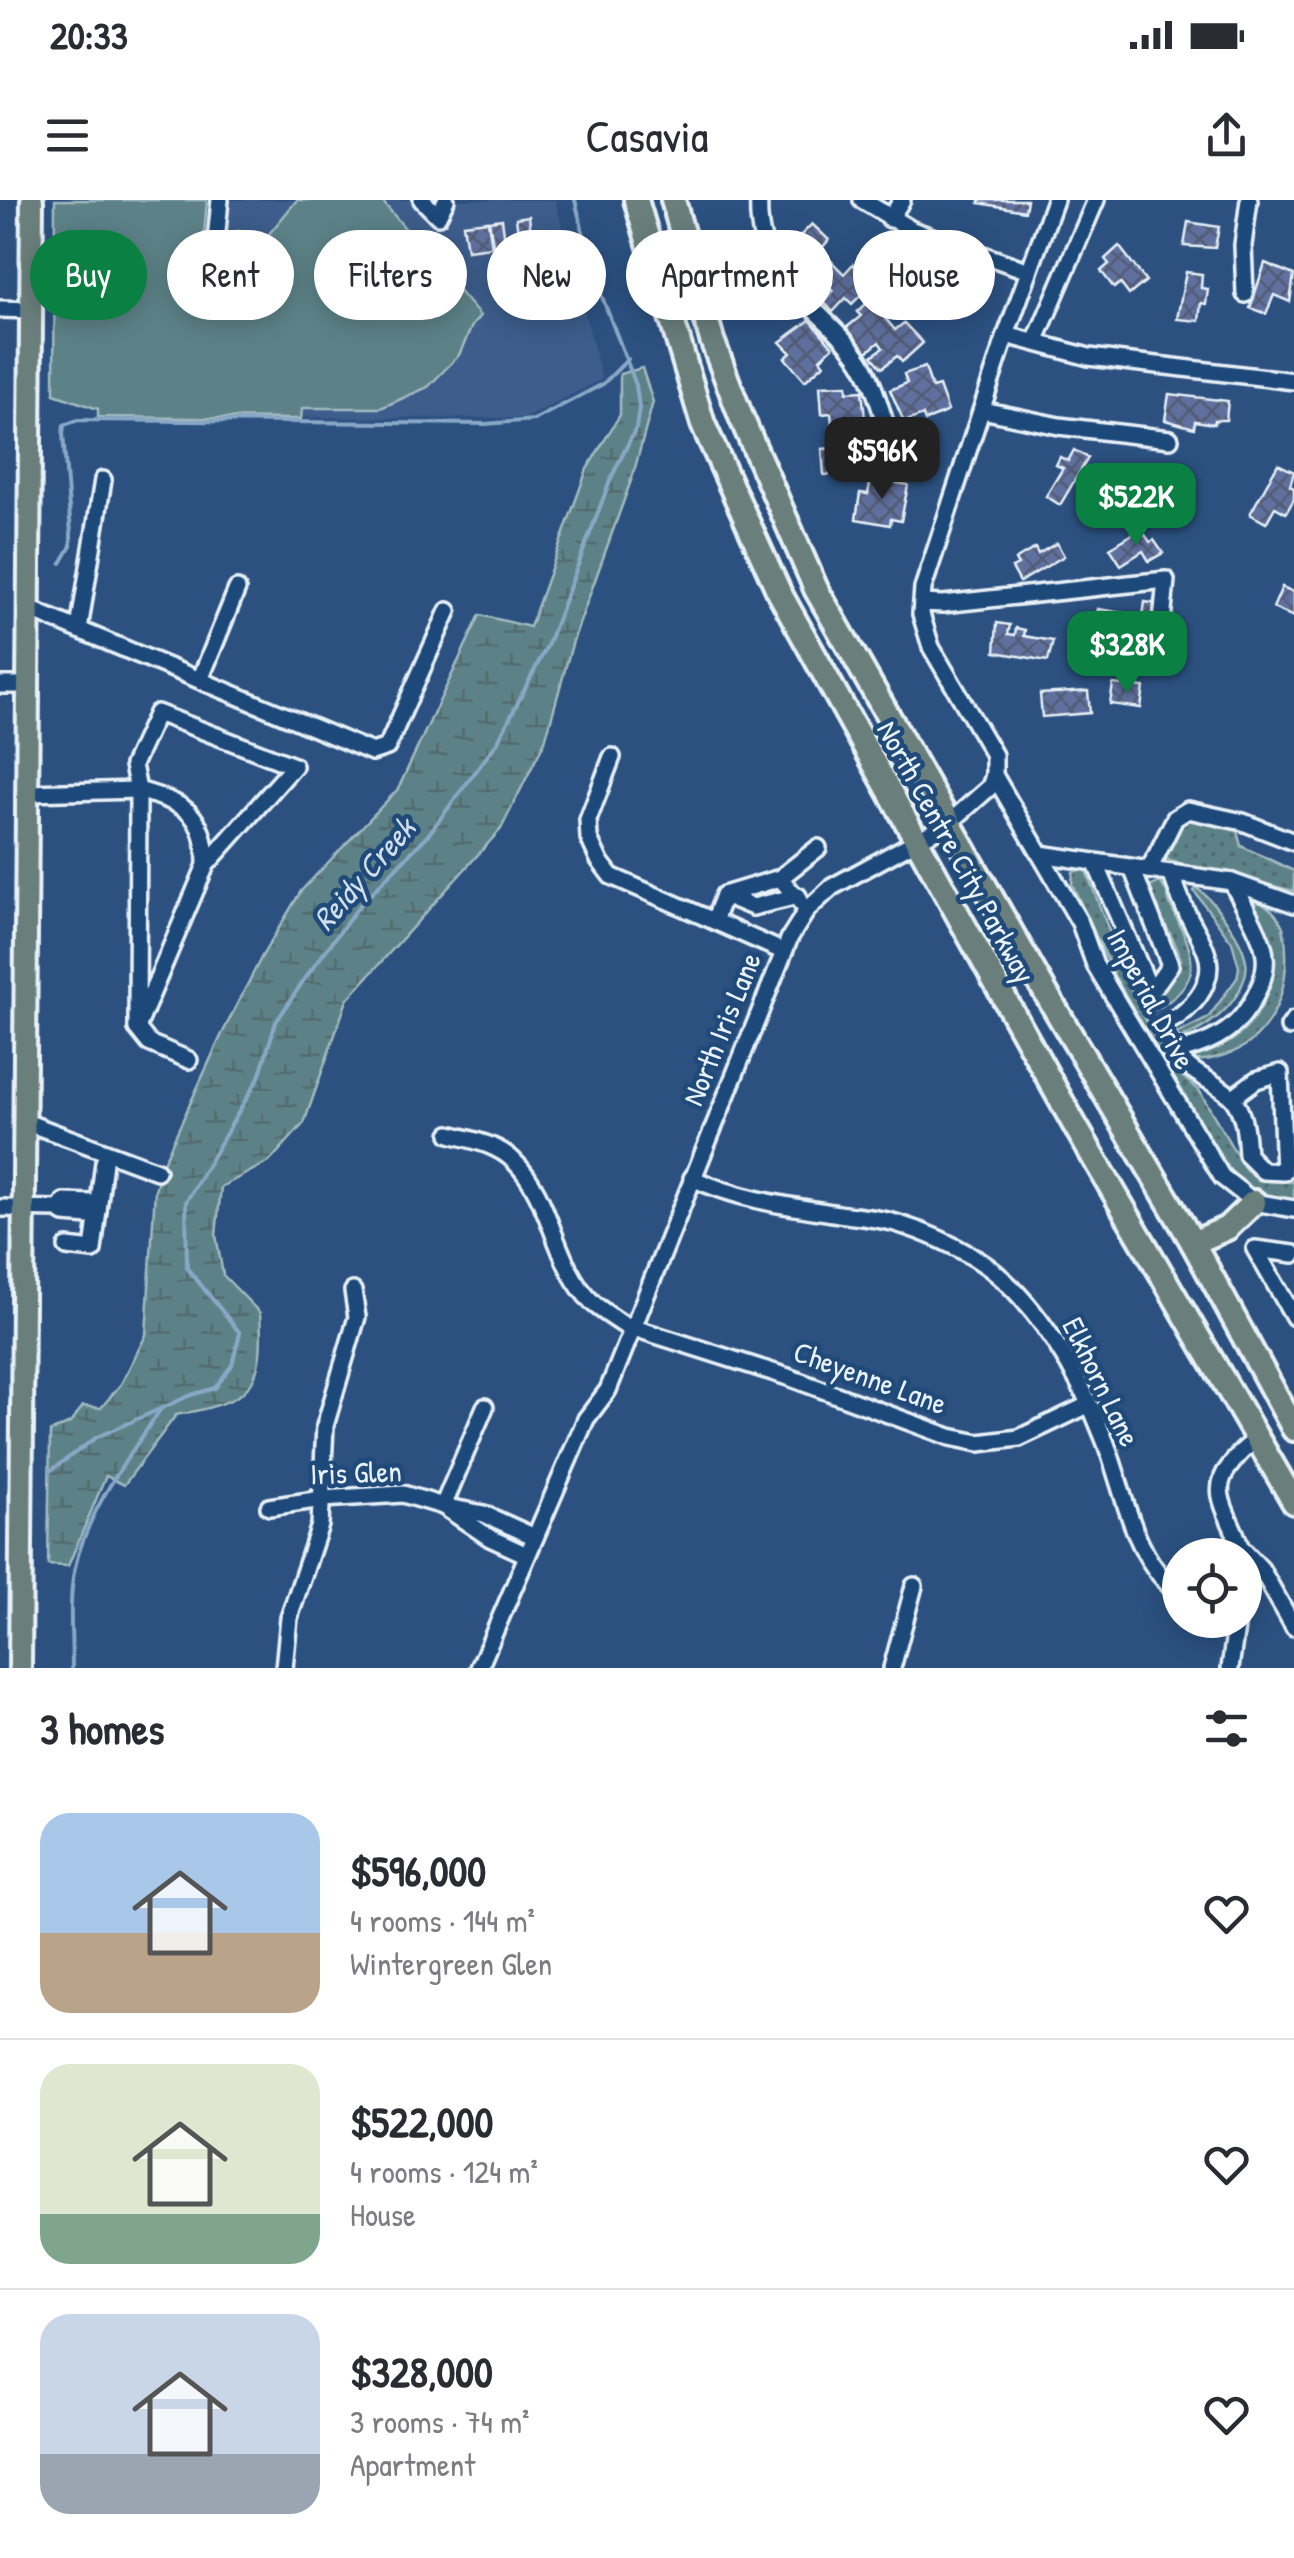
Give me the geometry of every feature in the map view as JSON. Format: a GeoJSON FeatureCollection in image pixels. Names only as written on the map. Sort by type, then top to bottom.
{"type":"FeatureCollection","features":[{"type":"Feature","properties":{"kind":"highway","name":"North Centre City Parkway"},"geometry":{"type":"LineString","coordinates":[[636,200],[703,424],[779,592],[916,842],[1294,1502]]}},
{"type":"Feature","properties":{"kind":"highway","name":"North Centre City Parkway"},"geometry":{"type":"LineString","coordinates":[[673,200],[712,340],[741,418],[816,588],[1194,1243],[1294,1429]]}},
{"type":"Feature","properties":{"kind":"highway"},"geometry":{"type":"LineString","coordinates":[[1194,1243],[1227,1228],[1254,1202]]}},
{"type":"Feature","properties":{"kind":"main road"},"geometry":{"type":"LineString","coordinates":[[32,200],[32,230]]}},
{"type":"Feature","properties":{"kind":"main road"},"geometry":{"type":"LineString","coordinates":[[20,1668],[31,320]]}},
{"type":"Feature","properties":{"kind":"street"},"geometry":{"type":"LineString","coordinates":[[217,230],[220,200]]}},
{"type":"Feature","properties":{"kind":"street"},"geometry":{"type":"LineString","coordinates":[[422,200],[438,216],[446,200]]}},
{"type":"Feature","properties":{"kind":"street"},"geometry":{"type":"LineString","coordinates":[[759,200],[757,225],[770,262],[862,362],[894,448]]}},
{"type":"Feature","properties":{"kind":"street"},"geometry":{"type":"LineString","coordinates":[[862,200],[912,230],[1029,271]]}},
{"type":"Feature","properties":{"kind":"street"},"geometry":{"type":"LineString","coordinates":[[890,219],[902,200]]}},
{"type":"Feature","properties":{"kind":"street"},"geometry":{"type":"LineString","coordinates":[[1055,200],[1006,335],[923,588],[922,603],[1166,580],[1161,632]]}},
{"type":"Feature","properties":{"kind":"street"},"geometry":{"type":"LineString","coordinates":[[1035,342],[1096,200]]}},
{"type":"Feature","properties":{"kind":"street"},"geometry":{"type":"LineString","coordinates":[[1245,294],[1244,245],[1249,200]]}},
{"type":"Feature","properties":{"kind":"street"},"geometry":{"type":"LineString","coordinates":[[0,309],[30,310]]}},
{"type":"Feature","properties":{"kind":"street"},"geometry":{"type":"LineString","coordinates":[[1006,335],[1089,357],[1294,381]]}},
{"type":"Feature","properties":{"kind":"street"},"geometry":{"type":"LineString","coordinates":[[982,410],[1059,426],[1170,440]]}},
{"type":"Feature","properties":{"kind":"street"},"geometry":{"type":"LineString","coordinates":[[79,630],[103,480]]}},
{"type":"Feature","properties":{"kind":"street"},"geometry":{"type":"LineString","coordinates":[[200,680],[237,588]]}},
{"type":"Feature","properties":{"kind":"street","name":"Imperial Drive"},"geometry":{"type":"LineString","coordinates":[[922,603],[930,647],[994,755],[994,775],[1080,924],[1095,965],[1222,1178],[1254,1202]]}},
{"type":"Feature","properties":{"kind":"street"},"geometry":{"type":"LineString","coordinates":[[29,609],[372,752],[387,747],[448,611]]}},
{"type":"Feature","properties":{"kind":"street"},"geometry":{"type":"LineString","coordinates":[[0,686],[28,685]]}},
{"type":"Feature","properties":{"kind":"street"},"geometry":{"type":"LineString","coordinates":[[137,1028],[206,865],[294,766],[157,714],[133,766],[138,790],[137,1028],[149,1043],[189,1060]]}},
{"type":"Feature","properties":{"kind":"street"},"geometry":{"type":"LineString","coordinates":[[612,757],[588,820],[589,838],[611,876],[782,951]]}},
{"type":"Feature","properties":{"kind":"street","name":"North Iris Lane"},"geometry":{"type":"LineString","coordinates":[[479,1668],[586,1419],[608,1390],[803,903],[949,823],[990,786],[994,775]]}},
{"type":"Feature","properties":{"kind":"street"},"geometry":{"type":"LineString","coordinates":[[26,793],[138,790],[183,806],[206,844],[206,865]]}},
{"type":"Feature","properties":{"kind":"street"},"geometry":{"type":"LineString","coordinates":[[1141,869],[1175,818],[1188,810],[1243,822],[1294,842]]}},
{"type":"Feature","properties":{"kind":"street"},"geometry":{"type":"LineString","coordinates":[[724,895],[780,878],[818,848]]}},
{"type":"Feature","properties":{"kind":"street"},"geometry":{"type":"LineString","coordinates":[[1040,854],[1232,882],[1292,906]]}},
{"type":"Feature","properties":{"kind":"street"},"geometry":{"type":"LineString","coordinates":[[1095,862],[1151,992],[1170,965],[1141,869]]}},
{"type":"Feature","properties":{"kind":"street"},"geometry":{"type":"LineString","coordinates":[[1171,874],[1208,949],[1211,971],[1192,1005],[1177,1019],[1160,1026],[1186,1068],[1232,1098],[1245,1128],[1247,1156],[1262,1171],[1284,1172],[1280,1073],[1256,1080],[1232,1098]]}},
{"type":"Feature","properties":{"kind":"street"},"geometry":{"type":"LineString","coordinates":[[780,878],[803,903]]}},
{"type":"Feature","properties":{"kind":"street"},"geometry":{"type":"LineString","coordinates":[[1174,1052],[1196,1047],[1230,1031],[1252,1005],[1265,972],[1264,948],[1232,882]]}},
{"type":"Feature","properties":{"kind":"street"},"geometry":{"type":"LineString","coordinates":[[714,921],[724,895]]}},
{"type":"Feature","properties":{"kind":"street"},"geometry":{"type":"LineString","coordinates":[[724,895],[753,907],[803,903]]}},
{"type":"Feature","properties":{"kind":"street"},"geometry":{"type":"LineString","coordinates":[[23,1121],[157,1170]]}},
{"type":"Feature","properties":{"kind":"street","name":"Cheyenne Lane"},"geometry":{"type":"LineString","coordinates":[[450,1134],[494,1147],[515,1162],[592,1302],[631,1328],[788,1376],[950,1437],[980,1443],[1019,1438],[1088,1405]]}},
{"type":"Feature","properties":{"kind":"street"},"geometry":{"type":"LineString","coordinates":[[66,1247],[94,1250],[104,1162]]}},
{"type":"Feature","properties":{"kind":"street","name":"Elkhorn Lane"},"geometry":{"type":"LineString","coordinates":[[692,1178],[759,1202],[896,1223],[978,1260],[1031,1308],[1088,1405],[1105,1441],[1136,1534],[1162,1581]]}},
{"type":"Feature","properties":{"kind":"street"},"geometry":{"type":"LineString","coordinates":[[1254,1202],[1294,1209]]}},
{"type":"Feature","properties":{"kind":"street"},"geometry":{"type":"LineString","coordinates":[[0,1208],[60,1208],[64,1214],[82,1216],[98,1210]]}},
{"type":"Feature","properties":{"kind":"street"},"geometry":{"type":"LineString","coordinates":[[1294,1254],[1255,1249],[1294,1318]]}},
{"type":"Feature","properties":{"kind":"street"},"geometry":{"type":"LineString","coordinates":[[284,1668],[288,1618],[316,1544],[325,1426],[357,1316],[353,1291]]}},
{"type":"Feature","properties":{"kind":"street"},"geometry":{"type":"LineString","coordinates":[[444,1506],[485,1407]]}},
{"type":"Feature","properties":{"kind":"street"},"geometry":{"type":"LineString","coordinates":[[1237,1538],[1219,1495],[1220,1477],[1246,1446],[1258,1440]]}},
{"type":"Feature","properties":{"kind":"street","name":"Iris Glen"},"geometry":{"type":"LineString","coordinates":[[269,1507],[403,1494],[484,1514],[535,1537]]}},
{"type":"Feature","properties":{"kind":"street","name":"Iris Glen"},"geometry":{"type":"LineString","coordinates":[[444,1506],[490,1538],[527,1554]]}},
{"type":"Feature","properties":{"kind":"street"},"geometry":{"type":"LineString","coordinates":[[1262,1569],[1294,1628]]}},
{"type":"Feature","properties":{"kind":"street"},"geometry":{"type":"LineString","coordinates":[[892,1668],[914,1586]]}},
{"type":"Feature","properties":{"kind":"street"},"geometry":{"type":"LineString","coordinates":[[1230,1668],[1234,1638]]}},
{"type":"Feature","properties":{"kind":"shaded area"},"geometry":{"type":"Polygon","coordinates":[[[55,200],[555,200],[563,230],[487,230],[487,320],[587,320],[602,379],[526,418],[98,417],[98,409],[54,394],[54,320],[147,320],[147,230],[55,230],[55,200]]]}},
{"type":"Feature","properties":{"kind":"green space"},"geometry":{"type":"Polygon","coordinates":[[[55,200],[207,200],[204,230],[167,230],[167,320],[294,320],[294,230],[272,230],[297,200],[381,200],[407,230],[314,230],[314,320],[467,320],[467,301],[480,316],[459,355],[428,387],[381,408],[302,408],[301,419],[98,417],[98,409],[54,394],[54,320],[147,320],[147,230],[55,230],[55,200]]]}},
{"type":"Feature","properties":{"kind":"green space"},"geometry":{"type":"Polygon","coordinates":[[[642,368],[653,402],[633,475],[573,641],[545,741],[501,829],[347,1000],[304,1123],[270,1161],[221,1187],[216,1235],[223,1275],[260,1313],[261,1339],[255,1376],[236,1397],[176,1415],[124,1485],[106,1476],[68,1566],[48,1565],[50,1432],[70,1423],[83,1406],[101,1408],[121,1384],[146,1335],[155,1190],[163,1163],[221,1036],[301,891],[398,789],[480,615],[530,627],[587,469],[620,415],[620,374],[642,368]]]}},
{"type":"Feature","properties":{"kind":"green space"},"geometry":{"type":"Polygon","coordinates":[[[1195,815],[1236,827],[1241,846],[1294,871],[1294,891],[1170,861],[1164,856],[1171,836],[1178,825],[1195,815]]]}},
{"type":"Feature","properties":{"kind":"green space"},"geometry":{"type":"Polygon","coordinates":[[[1085,868],[1138,1006],[1174,1070],[1199,1090],[1246,1171],[1268,1181],[1294,1182],[1294,1201],[1256,1190],[1226,1166],[1116,979],[1072,884],[1073,872],[1085,868]]]}},
{"type":"Feature","properties":{"kind":"green space"},"geometry":{"type":"Polygon","coordinates":[[[1160,882],[1184,935],[1191,963],[1183,988],[1153,1011],[1146,1007],[1177,972],[1181,960],[1148,888],[1160,882]]]}},
{"type":"Feature","properties":{"kind":"green space"},"geometry":{"type":"Polygon","coordinates":[[[1196,888],[1213,903],[1234,933],[1244,952],[1246,972],[1236,996],[1220,1015],[1176,1040],[1174,1035],[1208,1018],[1237,978],[1239,967],[1232,942],[1194,891],[1196,888]]]}},
{"type":"Feature","properties":{"kind":"green space"},"geometry":{"type":"Polygon","coordinates":[[[1255,901],[1272,910],[1283,927],[1286,966],[1278,1004],[1258,1035],[1243,1047],[1211,1059],[1187,1058],[1235,1038],[1264,1002],[1271,955],[1255,901]]]}},
{"type":"Feature","properties":{"kind":"building"},"geometry":{"type":"Polygon","coordinates":[[[979,200],[1027,200],[1025,211],[979,200]]]}},
{"type":"Feature","properties":{"kind":"building"},"geometry":{"type":"Polygon","coordinates":[[[529,216],[530,230],[518,230],[516,218],[529,216]]]}},
{"type":"Feature","properties":{"kind":"building"},"geometry":{"type":"Polygon","coordinates":[[[502,219],[504,230],[491,230],[489,221],[502,219]]]}},
{"type":"Feature","properties":{"kind":"building"},"geometry":{"type":"Polygon","coordinates":[[[488,221],[487,248],[467,250],[467,230],[463,224],[488,221]]]}},
{"type":"Feature","properties":{"kind":"building"},"geometry":{"type":"Polygon","coordinates":[[[1188,222],[1219,227],[1215,248],[1184,246],[1188,222]]]}},
{"type":"Feature","properties":{"kind":"building"},"geometry":{"type":"Polygon","coordinates":[[[1119,246],[1146,281],[1129,295],[1120,283],[1114,288],[1101,271],[1109,264],[1105,259],[1119,246]]]}},
{"type":"Feature","properties":{"kind":"building"},"geometry":{"type":"Polygon","coordinates":[[[833,263],[844,274],[853,264],[853,303],[846,298],[833,312],[833,263]]]}},
{"type":"Feature","properties":{"kind":"building"},"geometry":{"type":"Polygon","coordinates":[[[1265,263],[1294,275],[1290,302],[1274,295],[1266,314],[1250,308],[1265,263]]]}},
{"type":"Feature","properties":{"kind":"building"},"geometry":{"type":"Polygon","coordinates":[[[1186,272],[1202,274],[1201,288],[1208,289],[1199,321],[1177,319],[1186,272]]]}},
{"type":"Feature","properties":{"kind":"building"},"geometry":{"type":"Polygon","coordinates":[[[810,320],[833,347],[820,359],[824,364],[805,381],[785,358],[791,353],[780,342],[810,320]]]}},
{"type":"Feature","properties":{"kind":"building"},"geometry":{"type":"Polygon","coordinates":[[[856,320],[887,320],[895,330],[904,323],[923,343],[902,362],[897,356],[882,368],[872,356],[883,348],[879,342],[867,352],[846,328],[856,320]]]}},
{"type":"Feature","properties":{"kind":"building"},"geometry":{"type":"Polygon","coordinates":[[[925,367],[932,388],[939,386],[948,411],[925,421],[923,415],[904,422],[890,390],[907,383],[904,374],[925,367]]]}},
{"type":"Feature","properties":{"kind":"building"},"geometry":{"type":"Polygon","coordinates":[[[847,385],[847,392],[862,391],[870,463],[851,464],[852,473],[824,475],[822,449],[834,448],[831,413],[822,414],[820,386],[847,385]]]}},
{"type":"Feature","properties":{"kind":"building"},"geometry":{"type":"Polygon","coordinates":[[[1169,394],[1228,401],[1226,420],[1215,420],[1214,424],[1195,421],[1194,428],[1165,420],[1169,394]]]}},
{"type":"Feature","properties":{"kind":"building"},"geometry":{"type":"Polygon","coordinates":[[[1074,450],[1088,458],[1060,505],[1046,496],[1063,468],[1056,465],[1060,457],[1068,461],[1074,450]]]}},
{"type":"Feature","properties":{"kind":"building"},"geometry":{"type":"Polygon","coordinates":[[[1173,462],[1187,479],[1147,511],[1137,498],[1166,475],[1162,470],[1173,462]]]}},
{"type":"Feature","properties":{"kind":"building"},"geometry":{"type":"Polygon","coordinates":[[[1278,464],[1294,472],[1290,486],[1294,488],[1294,499],[1286,513],[1275,507],[1266,523],[1250,514],[1278,464]]]}},
{"type":"Feature","properties":{"kind":"building"},"geometry":{"type":"Polygon","coordinates":[[[871,478],[908,485],[901,521],[891,519],[890,525],[856,519],[860,493],[868,494],[871,478]]]}},
{"type":"Feature","properties":{"kind":"building"},"geometry":{"type":"Polygon","coordinates":[[[1141,529],[1163,553],[1149,561],[1143,551],[1121,565],[1110,548],[1141,529]]]}},
{"type":"Feature","properties":{"kind":"building"},"geometry":{"type":"Polygon","coordinates":[[[1057,543],[1064,556],[1020,582],[1012,568],[1018,565],[1015,560],[1035,548],[1038,554],[1057,543]]]}},
{"type":"Feature","properties":{"kind":"building"},"geometry":{"type":"Polygon","coordinates":[[[1282,587],[1294,592],[1294,617],[1273,608],[1282,587]]]}},
{"type":"Feature","properties":{"kind":"building"},"geometry":{"type":"Polygon","coordinates":[[[1145,602],[1159,604],[1153,641],[1117,636],[1118,628],[1095,625],[1098,609],[1143,616],[1145,602]]]}},
{"type":"Feature","properties":{"kind":"building"},"geometry":{"type":"Polygon","coordinates":[[[997,623],[1010,625],[1008,634],[1015,635],[1016,628],[1025,630],[1024,636],[1053,641],[1048,661],[995,652],[997,623]]]}},
{"type":"Feature","properties":{"kind":"building"},"geometry":{"type":"Polygon","coordinates":[[[1113,684],[1144,687],[1141,708],[1110,704],[1113,684]]]}},
{"type":"Feature","properties":{"kind":"building"},"geometry":{"type":"Polygon","coordinates":[[[1088,691],[1090,713],[1042,717],[1040,694],[1088,691]]]}},
{"type":"Feature","properties":{"kind":"waterway","name":"Reidy Creek"},"geometry":{"type":"LineString","coordinates":[[50,1471],[97,1437],[215,1388],[232,1365],[240,1333],[187,1268],[186,1202],[259,1077],[276,1022],[359,906],[428,835],[497,743],[548,644],[611,478],[636,428],[639,408],[636,385],[594,276],[575,200]]}},
{"type":"Feature","properties":{"kind":"waterway"},"geometry":{"type":"LineString","coordinates":[[61,563],[71,546],[64,425],[78,420],[486,424],[534,420],[603,384],[628,359]]}},
{"type":"Feature","properties":{"kind":"waterway"},"geometry":{"type":"LineString","coordinates":[[72,1668],[72,1592],[81,1546],[110,1485],[160,1410]]}}]}
